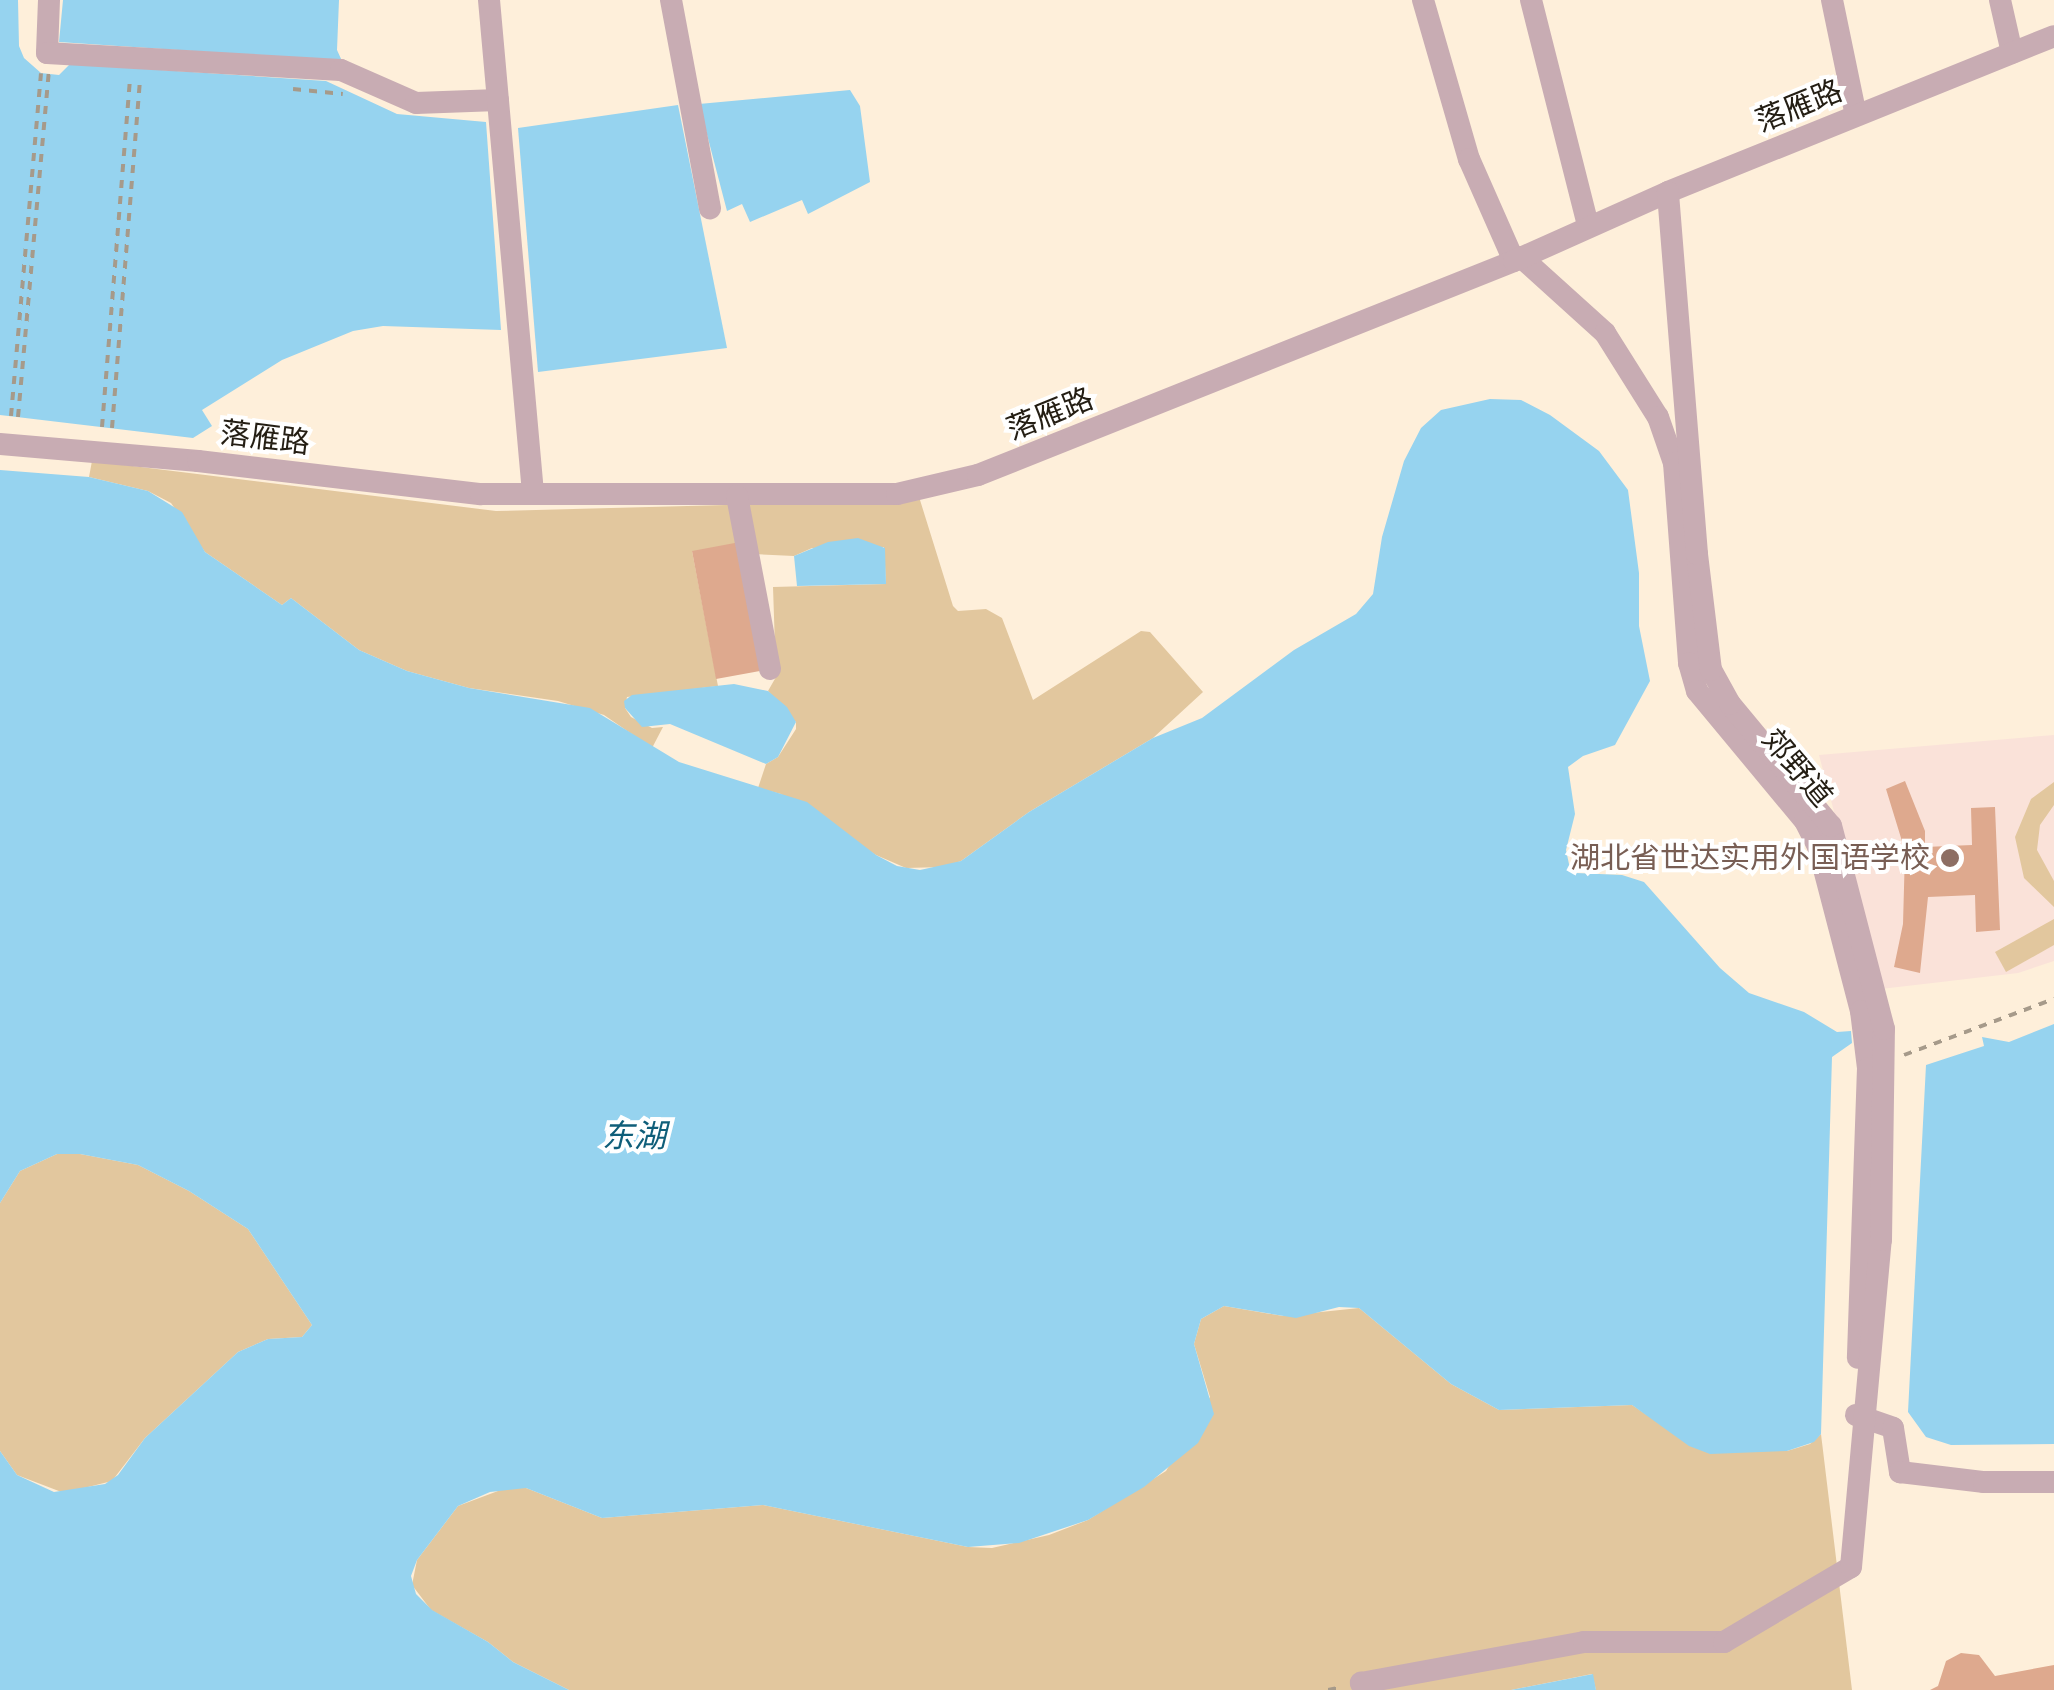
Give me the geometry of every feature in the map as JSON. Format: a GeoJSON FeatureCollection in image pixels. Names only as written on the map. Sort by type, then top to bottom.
{"type":"FeatureCollection","features":[{"type":"Feature","properties":{"kind":"street"},"geometry":{"type":"LineString","coordinates":[[49,0],[47,53],[342,70],[416,104],[498,100]]}},
{"type":"Feature","properties":{"kind":"street"},"geometry":{"type":"LineString","coordinates":[[490,0],[533,494]]}},
{"type":"Feature","properties":{"kind":"street"},"geometry":{"type":"LineString","coordinates":[[670,0],[710,208]]}},
{"type":"Feature","properties":{"kind":"street","name":"郊野道"},"geometry":{"type":"LineString","coordinates":[[1423,0],[1469,159],[1518,259],[1605,333],[1658,418],[1674,463],[1688,663],[1697,691],[1805,821],[1818,846],[1861,1012],[1867,1055],[1856,1417],[1866,1420]]}},
{"type":"Feature","properties":{"kind":"street"},"geometry":{"type":"LineString","coordinates":[[1531,0],[1588,226]]}},
{"type":"Feature","properties":{"kind":"street"},"geometry":{"type":"LineString","coordinates":[[1832,0],[1856,116]]}},
{"type":"Feature","properties":{"kind":"street"},"geometry":{"type":"LineString","coordinates":[[2000,0],[2012,53]]}},
{"type":"Feature","properties":{"kind":"street","name":"落雁路"},"geometry":{"type":"LineString","coordinates":[[0,444],[482,494],[897,494],[978,475],[1518,259],[1668,192],[2054,36]]}},
{"type":"Feature","properties":{"kind":"street"},"geometry":{"type":"LineString","coordinates":[[1668,192],[1697,554],[1711,670],[1730,704],[1831,826],[1878,996],[1887,1059],[1881,1240],[1851,1567]]}},
{"type":"Feature","properties":{"kind":"street"},"geometry":{"type":"LineString","coordinates":[[737,496],[770,669]]}},
{"type":"Feature","properties":{"kind":"street"},"geometry":{"type":"LineString","coordinates":[[1866,1420],[1893,1428],[1900,1472]]}},
{"type":"Feature","properties":{"kind":"street"},"geometry":{"type":"LineString","coordinates":[[1364,1690],[1361,1684],[1584,1642],[1724,1642],[1851,1567],[1861,1566],[1866,1491],[1876,1478],[1900,1472],[1984,1482],[2054,1482]]}},
{"type":"Feature","properties":{"kind":"path"},"geometry":{"type":"LineString","coordinates":[[11,416],[41,73]]}},
{"type":"Feature","properties":{"kind":"path"},"geometry":{"type":"LineString","coordinates":[[18,417],[49,74]]}},
{"type":"Feature","properties":{"kind":"path"},"geometry":{"type":"LineString","coordinates":[[102,427],[130,76],[140,77],[112,428]]}},
{"type":"Feature","properties":{"kind":"path"},"geometry":{"type":"LineString","coordinates":[[288,89],[343,94]]}},
{"type":"Feature","properties":{"kind":"path"},"geometry":{"type":"LineString","coordinates":[[1887,1059],[2054,998]]}},
{"type":"Feature","properties":{"kind":"shaded area"},"geometry":{"type":"Polygon","coordinates":[[[92,461],[496,511],[920,500],[953,606],[958,611],[986,609],[1002,618],[1033,700],[1141,631],[1150,632],[1203,692],[1153,738],[1029,812],[961,861],[943,867],[906,868],[876,855],[781,794],[758,788],[766,764],[778,757],[796,729],[796,722],[768,691],[776,677],[773,587],[886,584],[884,547],[812,548],[794,556],[692,551],[718,686],[627,697],[625,708],[631,717],[652,728],[663,727],[652,748],[604,715],[558,701],[469,688],[407,671],[359,650],[291,598],[282,605],[205,552],[171,503],[148,491],[89,477],[92,461]]]}},
{"type":"Feature","properties":{"kind":"shaded area","name":"湖北省世达实用外国语学校"},"geometry":{"type":"Polygon","coordinates":[[[2054,735],[2054,961],[2018,973],[1881,989],[1819,755],[2054,735]]]}},
{"type":"Feature","properties":{"kind":"shaded area"},"geometry":{"type":"Polygon","coordinates":[[[2054,782],[2054,805],[2040,825],[2037,850],[2054,881],[2054,907],[2024,878],[2015,837],[2031,799],[2054,782]]]}},
{"type":"Feature","properties":{"kind":"shaded area"},"geometry":{"type":"Polygon","coordinates":[[[2054,919],[2054,945],[2006,972],[1995,952],[2054,919]]]}},
{"type":"Feature","properties":{"kind":"shaded area"},"geometry":{"type":"Polygon","coordinates":[[[57,1154],[80,1154],[138,1165],[189,1191],[248,1229],[312,1325],[302,1337],[268,1339],[238,1352],[145,1438],[112,1481],[64,1493],[17,1475],[0,1451],[0,1203],[20,1171],[57,1154]]]}},
{"type":"Feature","properties":{"kind":"shaded area"},"geometry":{"type":"Polygon","coordinates":[[[1224,1306],[1283,1316],[1359,1308],[1451,1384],[1499,1410],[1632,1405],[1653,1419],[1787,1451],[1810,1444],[1821,1434],[1852,1690],[1596,1690],[1592,1674],[1511,1690],[569,1690],[513,1662],[488,1642],[431,1610],[412,1585],[417,1560],[458,1506],[506,1488],[526,1488],[602,1518],[763,1505],[968,1547],[992,1548],[1049,1535],[1088,1520],[1166,1471],[1210,1397],[1194,1344],[1201,1319],[1224,1306]]]}},
{"type":"Feature","properties":{"kind":"water"},"geometry":{"type":"Polygon","coordinates":[[[0,0],[18,0],[19,46],[24,58],[41,73],[59,75],[70,64],[326,81],[397,114],[486,122],[501,330],[383,326],[353,331],[282,360],[202,410],[212,426],[193,438],[0,415],[0,0]]]}},
{"type":"Feature","properties":{"kind":"water"},"geometry":{"type":"Polygon","coordinates":[[[63,0],[339,0],[337,50],[342,61],[59,42],[63,0]]]}},
{"type":"Feature","properties":{"kind":"water"},"geometry":{"type":"Polygon","coordinates":[[[850,90],[860,106],[870,182],[808,214],[802,200],[750,222],[742,204],[727,211],[699,104],[850,90]]]}},
{"type":"Feature","properties":{"kind":"water"},"geometry":{"type":"Polygon","coordinates":[[[678,105],[727,348],[538,372],[518,128],[678,105]]]}},
{"type":"Feature","properties":{"kind":"water","name":"东湖"},"geometry":{"type":"Polygon","coordinates":[[[1490,399],[1521,400],[1550,415],[1599,451],[1628,490],[1639,573],[1639,626],[1650,681],[1615,745],[1583,756],[1568,767],[1575,814],[1566,850],[1569,864],[1576,873],[1622,875],[1644,882],[1720,968],[1749,993],[1804,1012],[1837,1032],[1851,1031],[1852,1043],[1832,1057],[1821,1434],[1814,1442],[1787,1451],[1710,1454],[1689,1446],[1632,1405],[1499,1410],[1451,1384],[1359,1308],[1339,1307],[1296,1318],[1224,1306],[1201,1319],[1194,1344],[1214,1414],[1198,1443],[1144,1487],[1088,1520],[1019,1543],[968,1547],[763,1505],[602,1518],[526,1488],[490,1492],[458,1506],[417,1560],[411,1576],[416,1594],[432,1610],[488,1642],[513,1662],[569,1690],[0,1690],[0,1451],[17,1475],[54,1492],[105,1484],[118,1475],[145,1438],[238,1352],[268,1339],[302,1337],[312,1325],[248,1229],[189,1191],[138,1165],[80,1154],[57,1154],[20,1171],[0,1203],[0,470],[89,477],[148,491],[182,512],[205,552],[282,605],[291,598],[359,650],[407,671],[469,688],[590,708],[679,762],[807,802],[876,855],[897,866],[920,870],[961,861],[1029,812],[1153,738],[1202,718],[1294,650],[1356,614],[1373,594],[1382,537],[1404,461],[1421,428],[1441,410],[1490,399]]]}},
{"type":"Feature","properties":{"kind":"water"},"geometry":{"type":"Polygon","coordinates":[[[858,538],[885,548],[886,584],[797,586],[794,556],[828,542],[858,538]]]}},
{"type":"Feature","properties":{"kind":"water"},"geometry":{"type":"Polygon","coordinates":[[[734,684],[768,691],[787,707],[796,722],[778,757],[766,764],[670,724],[642,727],[625,708],[624,701],[632,695],[734,684]]]}},
{"type":"Feature","properties":{"kind":"water"},"geometry":{"type":"Polygon","coordinates":[[[2054,1024],[2054,1444],[1951,1445],[1926,1437],[1908,1412],[1926,1065],[1984,1046],[1982,1037],[2009,1042],[2054,1024]]]}},
{"type":"Feature","properties":{"kind":"water"},"geometry":{"type":"Polygon","coordinates":[[[1593,1674],[1596,1690],[1511,1690],[1593,1674]]]}},
{"type":"Feature","properties":{"kind":"building"},"geometry":{"type":"Polygon","coordinates":[[[740,542],[765,670],[716,679],[692,551],[740,542]]]}},
{"type":"Feature","properties":{"kind":"building"},"geometry":{"type":"Polygon","coordinates":[[[1905,781],[1925,831],[1925,847],[1972,845],[1971,808],[1995,807],[2000,930],[1976,932],[1975,895],[1928,897],[1920,973],[1894,967],[1903,924],[1905,851],[1886,789],[1905,781]]]}},
{"type":"Feature","properties":{"kind":"building"},"geometry":{"type":"Polygon","coordinates":[[[1961,1653],[1979,1655],[1995,1676],[2054,1665],[2054,1690],[1930,1690],[1938,1686],[1946,1661],[1961,1653]]]}},
{"type":"Feature","properties":{"kind":"place","name":"湖北省世达实用外国语学校"},"geometry":{"type":"Point","coordinates":[1950,858]}}]}
